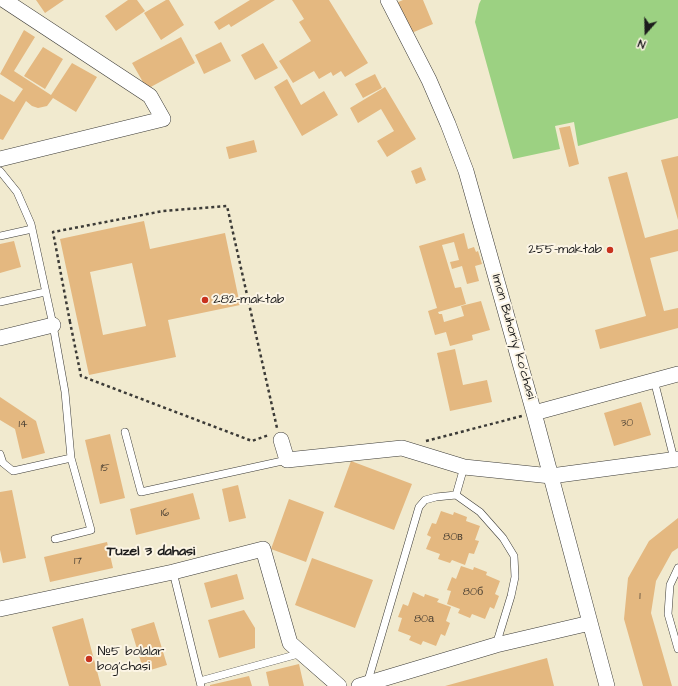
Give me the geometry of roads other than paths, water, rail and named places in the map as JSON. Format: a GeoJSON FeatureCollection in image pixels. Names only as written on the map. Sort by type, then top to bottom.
{"type":"FeatureCollection","features":[{"type":"Feature","properties":{"kind":"street"},"geometry":{"type":"LineString","coordinates":[[0,159],[163,119],[150,96],[4,0]]}},
{"type":"Feature","properties":{"kind":"street","name":"Imon Buhoriy ko'chasi"},"geometry":{"type":"LineString","coordinates":[[388,0],[429,80],[466,171],[534,413],[607,686]]}},
{"type":"Feature","properties":{"kind":"street"},"geometry":{"type":"LineString","coordinates":[[0,338],[53,325]]}},
{"type":"Feature","properties":{"kind":"street"},"geometry":{"type":"LineString","coordinates":[[534,413],[678,374]]}},
{"type":"Feature","properties":{"kind":"street"},"geometry":{"type":"LineString","coordinates":[[279,436],[286,460],[402,448],[464,467],[551,476],[676,459]]}},
{"type":"Feature","properties":{"kind":"street"},"geometry":{"type":"LineString","coordinates":[[0,609],[173,572],[263,549],[290,643],[339,686]]}},
{"type":"Feature","properties":{"kind":"street"},"geometry":{"type":"LineString","coordinates":[[363,685],[496,645],[590,623]]}},
{"type":"Feature","properties":{"kind":"lane"},"geometry":{"type":"LineString","coordinates":[[0,171],[17,192],[31,224],[53,325],[65,392],[71,458],[91,530],[55,539]]}},
{"type":"Feature","properties":{"kind":"lane"},"geometry":{"type":"LineString","coordinates":[[0,236],[32,229]]}},
{"type":"Feature","properties":{"kind":"lane"},"geometry":{"type":"LineString","coordinates":[[0,302],[45,292]]}},
{"type":"Feature","properties":{"kind":"lane"},"geometry":{"type":"LineString","coordinates":[[654,380],[676,459]]}},
{"type":"Feature","properties":{"kind":"lane"},"geometry":{"type":"LineString","coordinates":[[125,432],[141,492],[286,460]]}},
{"type":"Feature","properties":{"kind":"lane"},"geometry":{"type":"LineString","coordinates":[[0,454],[3,463],[13,471],[71,458]]}},
{"type":"Feature","properties":{"kind":"lane"},"geometry":{"type":"LineString","coordinates":[[456,495],[464,467]]}},
{"type":"Feature","properties":{"kind":"lane"},"geometry":{"type":"LineString","coordinates":[[363,685],[419,506],[425,500],[436,497],[456,495],[480,512],[503,538],[514,556],[515,577],[511,596],[496,645]]}},
{"type":"Feature","properties":{"kind":"lane"},"geometry":{"type":"LineString","coordinates":[[678,568],[670,585],[668,614],[678,650]]}},
{"type":"Feature","properties":{"kind":"lane"},"geometry":{"type":"LineString","coordinates":[[173,572],[200,684],[302,653]]}},
{"type":"Feature","properties":{"kind":"place","name":"255-maktab"},"geometry":{"type":"Point","coordinates":[610,250]}},
{"type":"Feature","properties":{"kind":"place","name":"282-maktab"},"geometry":{"type":"Point","coordinates":[205,300]}},
{"type":"Feature","properties":{"kind":"place","name":"№5 bolalar bog'chasi"},"geometry":{"type":"Point","coordinates":[89,659]}},
{"type":"Feature","properties":{"kind":"district","name":"Tuzel 3 dahasi"},"geometry":{"type":"Point","coordinates":[151,552]}}]}
